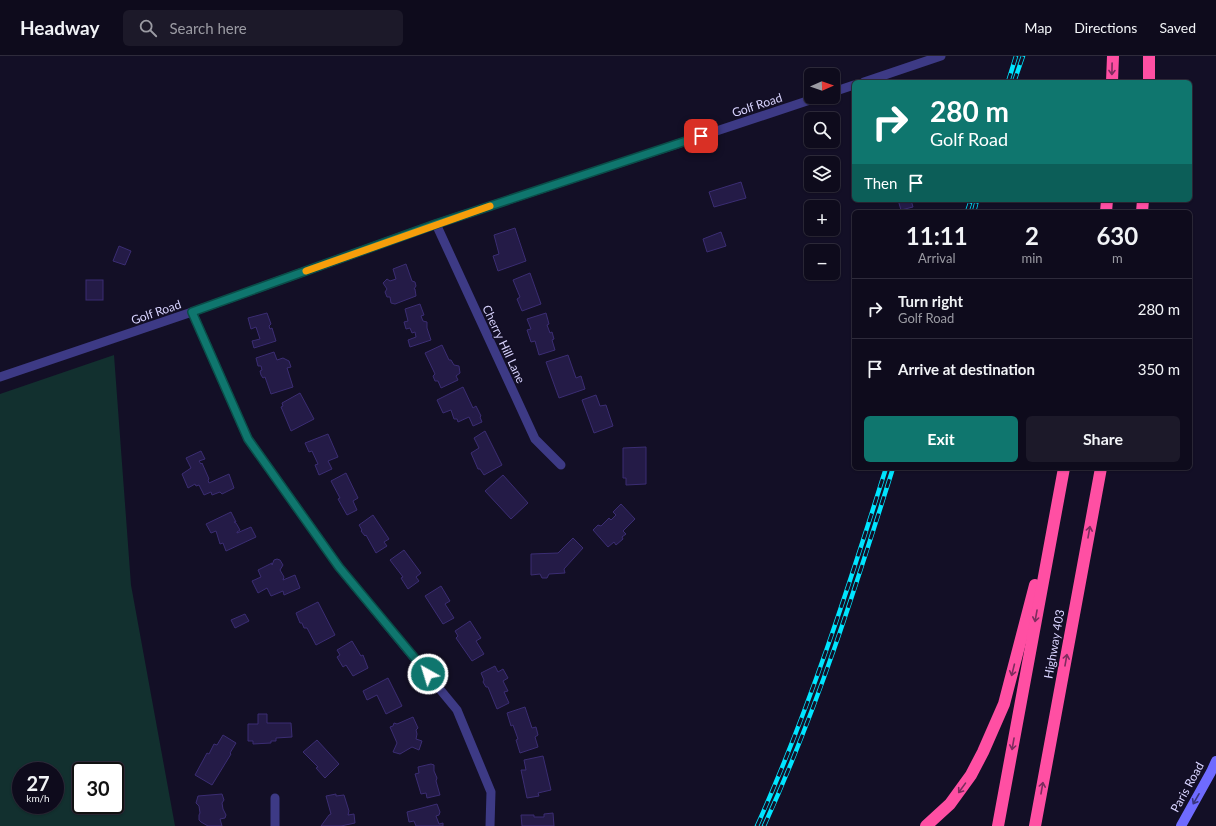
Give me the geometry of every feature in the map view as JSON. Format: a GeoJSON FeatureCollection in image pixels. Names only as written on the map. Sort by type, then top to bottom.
{"type":"FeatureCollection","features":[{"type":"Feature","properties":{"kind":"highway"},"geometry":{"type":"LineString","coordinates":[[1112,80],[1113,56]]}},
{"type":"Feature","properties":{"kind":"highway"},"geometry":{"type":"LineString","coordinates":[[1148,56],[1149,80]]}},
{"type":"Feature","properties":{"kind":"highway","name":"Highway 403"},"geometry":{"type":"LineString","coordinates":[[998,826],[1064,470]]}},
{"type":"Feature","properties":{"kind":"highway","name":"Highway 403"},"geometry":{"type":"LineString","coordinates":[[1035,826],[1101,470]]}},
{"type":"Feature","properties":{"kind":"highway"},"geometry":{"type":"LineString","coordinates":[[926,826],[950,804],[971,775],[984,752],[1004,704],[1033,588],[1045,566]]}},
{"type":"Feature","properties":{"kind":"main road","name":"Paris Road"},"geometry":{"type":"LineString","coordinates":[[1181,826],[1216,761]]}},
{"type":"Feature","properties":{"kind":"street"},"geometry":{"type":"LineString","coordinates":[[870,80],[941,56]]}},
{"type":"Feature","properties":{"kind":"street"},"geometry":{"type":"LineString","coordinates":[[840,90],[852,86]]}},
{"type":"Feature","properties":{"kind":"street","name":"Golf Road"},"geometry":{"type":"LineString","coordinates":[[0,378],[192,312],[436,224],[804,102]]}},
{"type":"Feature","properties":{"kind":"street","name":"Cherry Hill Lane"},"geometry":{"type":"LineString","coordinates":[[436,224],[535,440],[561,465]]}},
{"type":"Feature","properties":{"kind":"street"},"geometry":{"type":"LineString","coordinates":[[192,312],[248,439],[339,567],[457,710],[491,792],[490,826]]}},
{"type":"Feature","properties":{"kind":"street"},"geometry":{"type":"LineString","coordinates":[[275,798],[275,826]]}},
{"type":"Feature","properties":{"kind":"green space"},"geometry":{"type":"Polygon","coordinates":[[[114,355],[131,585],[175,826],[0,826],[0,394],[114,355]]]}},
{"type":"Feature","properties":{"kind":"building"},"geometry":{"type":"Polygon","coordinates":[[[741,182],[746,198],[714,207],[709,192],[741,182]]]}},
{"type":"Feature","properties":{"kind":"building"},"geometry":{"type":"Polygon","coordinates":[[[899,202],[912,202],[913,207],[901,210],[899,202]]]}},
{"type":"Feature","properties":{"kind":"building"},"geometry":{"type":"Polygon","coordinates":[[[515,228],[526,261],[498,271],[493,256],[499,254],[494,235],[515,228]]]}},
{"type":"Feature","properties":{"kind":"building"},"geometry":{"type":"Polygon","coordinates":[[[721,232],[726,246],[707,252],[703,239],[721,232]]]}},
{"type":"Feature","properties":{"kind":"building"},"geometry":{"type":"Polygon","coordinates":[[[119,246],[131,251],[125,265],[113,261],[119,246]]]}},
{"type":"Feature","properties":{"kind":"building"},"geometry":{"type":"Polygon","coordinates":[[[406,264],[412,281],[415,282],[416,286],[414,289],[416,296],[395,304],[391,303],[390,297],[387,297],[385,292],[387,289],[383,283],[387,279],[390,281],[396,279],[393,269],[406,264]]]}},
{"type":"Feature","properties":{"kind":"building"},"geometry":{"type":"Polygon","coordinates":[[[530,273],[541,304],[522,311],[517,299],[520,297],[513,280],[530,273]]]}},
{"type":"Feature","properties":{"kind":"building"},"geometry":{"type":"Polygon","coordinates":[[[86,280],[103,280],[103,300],[86,300],[86,280]]]}},
{"type":"Feature","properties":{"kind":"building"},"geometry":{"type":"Polygon","coordinates":[[[420,304],[424,315],[421,316],[423,321],[427,322],[427,328],[431,340],[410,347],[408,340],[416,337],[415,332],[412,333],[410,328],[406,329],[404,322],[408,321],[405,309],[420,304]]]}},
{"type":"Feature","properties":{"kind":"building"},"geometry":{"type":"Polygon","coordinates":[[[267,313],[271,324],[269,326],[270,329],[272,328],[276,341],[254,348],[252,341],[260,339],[256,327],[251,329],[248,318],[267,313]]]}},
{"type":"Feature","properties":{"kind":"building"},"geometry":{"type":"Polygon","coordinates":[[[546,313],[549,324],[547,325],[550,333],[552,332],[554,339],[552,340],[555,350],[539,355],[535,341],[531,342],[527,330],[531,329],[527,319],[546,313]]]}},
{"type":"Feature","properties":{"kind":"building"},"geometry":{"type":"Polygon","coordinates":[[[442,345],[449,360],[451,360],[454,365],[459,366],[460,373],[456,376],[458,380],[441,388],[438,381],[435,381],[433,376],[435,374],[425,353],[442,345]]]}},
{"type":"Feature","properties":{"kind":"building"},"geometry":{"type":"Polygon","coordinates":[[[274,352],[277,360],[283,358],[289,361],[291,367],[287,368],[293,387],[271,394],[265,377],[263,378],[261,375],[261,366],[258,366],[256,358],[274,352]]]}},
{"type":"Feature","properties":{"kind":"building"},"geometry":{"type":"Polygon","coordinates":[[[568,355],[576,378],[581,376],[585,389],[559,398],[546,362],[568,355]]]}},
{"type":"Feature","properties":{"kind":"building"},"geometry":{"type":"Polygon","coordinates":[[[463,387],[473,408],[476,406],[481,416],[482,422],[473,426],[469,417],[458,422],[457,419],[454,419],[451,410],[443,413],[437,400],[463,387]]]}},
{"type":"Feature","properties":{"kind":"building"},"geometry":{"type":"Polygon","coordinates":[[[300,393],[314,419],[291,431],[281,407],[283,406],[282,403],[300,393]]]}},
{"type":"Feature","properties":{"kind":"building"},"geometry":{"type":"Polygon","coordinates":[[[596,395],[600,406],[606,405],[613,426],[594,433],[582,400],[596,395]]]}},
{"type":"Feature","properties":{"kind":"building"},"geometry":{"type":"Polygon","coordinates":[[[485,431],[502,465],[484,475],[480,469],[478,469],[471,453],[479,448],[474,438],[485,431]]]}},
{"type":"Feature","properties":{"kind":"building"},"geometry":{"type":"Polygon","coordinates":[[[328,434],[338,457],[328,461],[332,469],[319,475],[315,465],[318,464],[312,451],[309,452],[305,443],[328,434]]]}},
{"type":"Feature","properties":{"kind":"building"},"geometry":{"type":"Polygon","coordinates":[[[646,447],[646,484],[626,485],[626,478],[623,478],[623,448],[646,447]]]}},
{"type":"Feature","properties":{"kind":"building"},"geometry":{"type":"Polygon","coordinates":[[[201,451],[205,459],[199,461],[201,464],[202,463],[209,479],[209,483],[229,474],[234,488],[222,494],[220,492],[212,495],[211,492],[204,495],[199,485],[196,486],[195,484],[188,488],[182,474],[191,468],[186,458],[201,451]]]}},
{"type":"Feature","properties":{"kind":"building"},"geometry":{"type":"Polygon","coordinates":[[[346,473],[358,498],[353,501],[357,510],[347,515],[338,499],[340,498],[331,481],[346,473]]]}},
{"type":"Feature","properties":{"kind":"building"},"geometry":{"type":"Polygon","coordinates":[[[503,475],[528,503],[511,519],[485,491],[503,475]]]}},
{"type":"Feature","properties":{"kind":"building"},"geometry":{"type":"Polygon","coordinates":[[[621,504],[635,519],[623,531],[626,534],[622,537],[623,539],[616,545],[614,542],[608,547],[593,530],[598,525],[601,526],[609,518],[611,520],[616,515],[613,512],[621,504]]]}},
{"type":"Feature","properties":{"kind":"building"},"geometry":{"type":"Polygon","coordinates":[[[231,512],[236,522],[234,522],[240,530],[237,533],[251,527],[256,537],[226,551],[223,543],[220,544],[216,531],[211,533],[206,524],[231,512]]]}},
{"type":"Feature","properties":{"kind":"building"},"geometry":{"type":"Polygon","coordinates":[[[373,515],[389,539],[384,542],[387,546],[376,553],[366,535],[365,536],[361,531],[362,530],[359,525],[373,515]]]}},
{"type":"Feature","properties":{"kind":"building"},"geometry":{"type":"Polygon","coordinates":[[[573,538],[583,548],[564,569],[565,573],[549,574],[547,578],[542,578],[540,574],[531,575],[531,554],[558,553],[573,538]]]}},
{"type":"Feature","properties":{"kind":"building"},"geometry":{"type":"Polygon","coordinates":[[[404,550],[421,573],[416,577],[419,581],[408,589],[401,578],[403,577],[390,560],[404,550]]]}},
{"type":"Feature","properties":{"kind":"building"},"geometry":{"type":"Polygon","coordinates":[[[274,560],[280,560],[283,565],[280,570],[284,577],[283,580],[295,575],[300,588],[284,595],[283,591],[271,596],[267,588],[258,593],[252,581],[261,577],[258,570],[272,563],[272,565],[274,560]]]}},
{"type":"Feature","properties":{"kind":"building"},"geometry":{"type":"Polygon","coordinates":[[[441,586],[450,601],[445,604],[454,618],[443,624],[425,596],[441,586]]]}},
{"type":"Feature","properties":{"kind":"building"},"geometry":{"type":"Polygon","coordinates":[[[318,602],[335,635],[316,645],[307,628],[304,628],[302,623],[300,623],[296,613],[318,602]]]}},
{"type":"Feature","properties":{"kind":"building"},"geometry":{"type":"Polygon","coordinates":[[[245,614],[249,621],[235,628],[231,620],[245,614]]]}},
{"type":"Feature","properties":{"kind":"building"},"geometry":{"type":"Polygon","coordinates":[[[470,621],[481,638],[476,641],[484,654],[472,661],[456,638],[458,636],[455,631],[470,621]]]}},
{"type":"Feature","properties":{"kind":"building"},"geometry":{"type":"Polygon","coordinates":[[[352,641],[361,656],[363,655],[368,668],[353,676],[346,665],[343,667],[337,657],[340,655],[337,650],[352,641]]]}},
{"type":"Feature","properties":{"kind":"building"},"geometry":{"type":"Polygon","coordinates":[[[495,666],[498,672],[503,669],[508,678],[503,681],[508,691],[504,692],[509,703],[497,709],[488,687],[486,687],[483,682],[484,680],[481,673],[495,666]]]}},
{"type":"Feature","properties":{"kind":"building"},"geometry":{"type":"Polygon","coordinates":[[[388,678],[402,706],[386,714],[377,695],[367,700],[363,691],[388,678]]]}},
{"type":"Feature","properties":{"kind":"building"},"geometry":{"type":"Polygon","coordinates":[[[525,707],[532,728],[536,727],[538,735],[535,737],[538,747],[520,753],[516,740],[518,739],[513,725],[511,726],[507,713],[525,707]]]}},
{"type":"Feature","properties":{"kind":"building"},"geometry":{"type":"Polygon","coordinates":[[[258,714],[267,714],[267,723],[291,723],[292,737],[276,738],[276,741],[271,741],[271,743],[253,744],[253,741],[248,741],[248,724],[258,724],[258,714]]]}},
{"type":"Feature","properties":{"kind":"building"},"geometry":{"type":"Polygon","coordinates":[[[413,717],[418,728],[416,730],[416,739],[422,741],[419,750],[412,747],[400,754],[393,752],[397,743],[390,727],[393,726],[394,723],[397,724],[413,717]]]}},
{"type":"Feature","properties":{"kind":"building"},"geometry":{"type":"Polygon","coordinates":[[[223,735],[236,743],[212,785],[195,775],[207,753],[209,754],[214,744],[217,745],[223,735]]]}},
{"type":"Feature","properties":{"kind":"building"},"geometry":{"type":"Polygon","coordinates":[[[317,740],[339,764],[325,778],[316,768],[318,767],[303,752],[317,740]]]}},
{"type":"Feature","properties":{"kind":"building"},"geometry":{"type":"Polygon","coordinates":[[[543,756],[551,790],[538,793],[539,796],[527,798],[521,770],[526,770],[524,760],[543,756]]]}},
{"type":"Feature","properties":{"kind":"building"},"geometry":{"type":"Polygon","coordinates":[[[431,764],[434,765],[440,795],[427,798],[426,793],[421,794],[415,774],[419,773],[418,767],[431,764]]]}},
{"type":"Feature","properties":{"kind":"building"},"geometry":{"type":"Polygon","coordinates":[[[222,794],[224,800],[222,803],[223,809],[226,815],[225,818],[220,819],[222,826],[208,826],[201,822],[199,820],[199,806],[196,803],[198,796],[222,794]]]}},
{"type":"Feature","properties":{"kind":"building"},"geometry":{"type":"Polygon","coordinates":[[[336,794],[336,796],[344,795],[349,811],[348,815],[354,814],[355,823],[341,826],[321,826],[331,814],[326,796],[336,794]]]}},
{"type":"Feature","properties":{"kind":"building"},"geometry":{"type":"Polygon","coordinates":[[[437,804],[440,812],[439,815],[436,816],[439,824],[443,823],[443,826],[416,826],[414,821],[409,822],[407,812],[437,804]]]}},
{"type":"Feature","properties":{"kind":"building"},"geometry":{"type":"Polygon","coordinates":[[[553,813],[554,826],[522,826],[521,815],[544,817],[544,814],[553,813]]]}},
{"type":"Feature","properties":{"kind":"railway"},"geometry":{"type":"LineString","coordinates":[[1009,80],[1016,56]]}},
{"type":"Feature","properties":{"kind":"railway"},"geometry":{"type":"LineString","coordinates":[[1015,80],[1023,56]]}},
{"type":"Feature","properties":{"kind":"railway"},"geometry":{"type":"LineString","coordinates":[[968,210],[970,202]]}},
{"type":"Feature","properties":{"kind":"railway"},"geometry":{"type":"LineString","coordinates":[[974,210],[976,202]]}},
{"type":"Feature","properties":{"kind":"railway"},"geometry":{"type":"LineString","coordinates":[[757,826],[811,694],[885,470]]}},
{"type":"Feature","properties":{"kind":"railway"},"geometry":{"type":"LineString","coordinates":[[764,826],[818,694],[892,470]]}},
{"type":"Feature","properties":{"kind":"slow traffic"},"geometry":{"type":"LineString","coordinates":[[306,271],[490,206]]}},
{"type":"Feature","properties":{"kind":"route"},"geometry":{"type":"LineString","coordinates":[[428,674],[339,567],[248,439],[192,312],[436,224],[701,136]]}}]}
